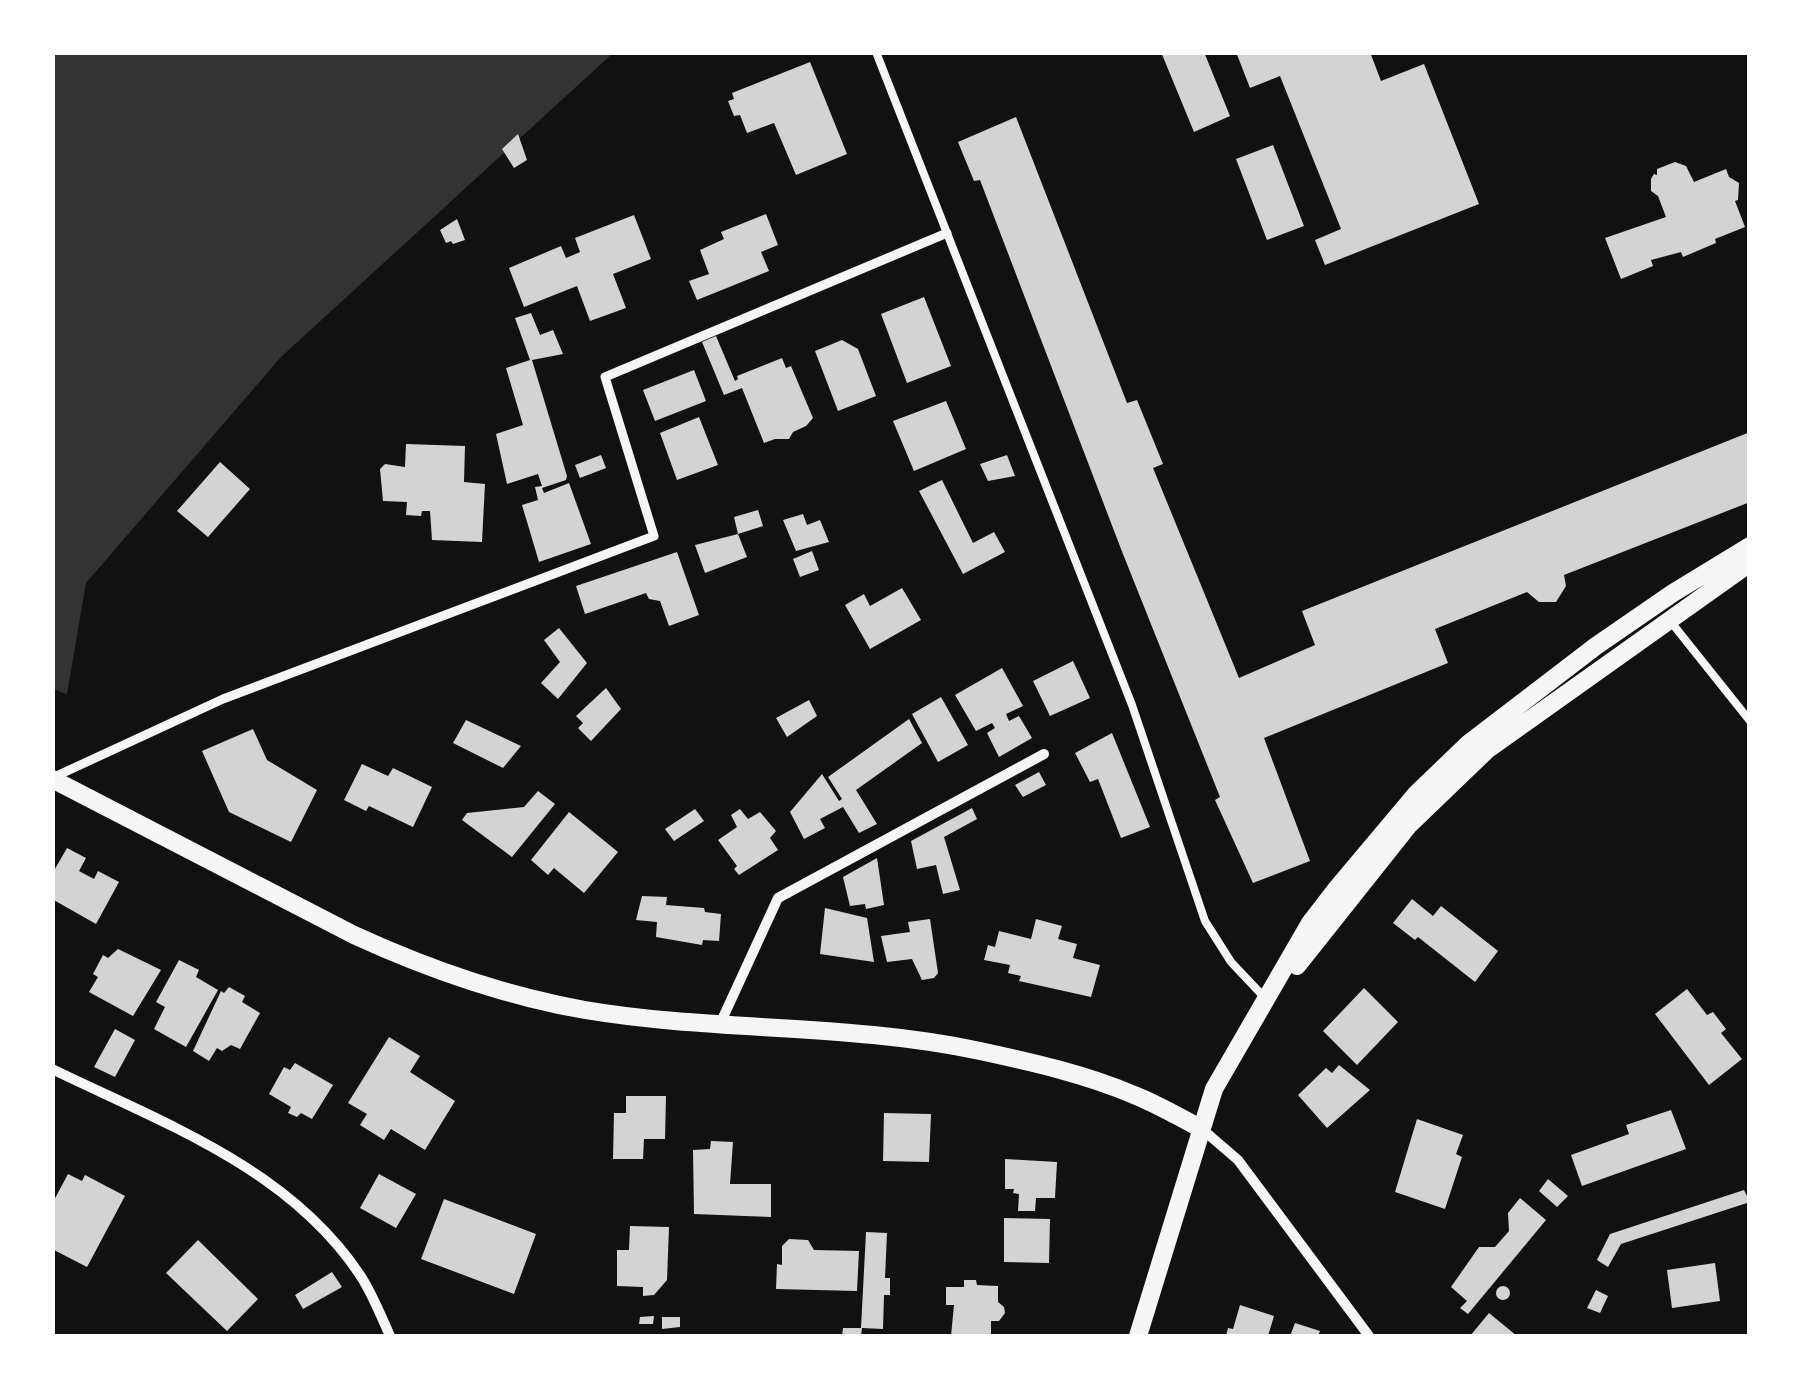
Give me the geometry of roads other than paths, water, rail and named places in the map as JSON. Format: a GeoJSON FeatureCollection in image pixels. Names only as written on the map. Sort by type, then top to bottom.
{"type":"FeatureCollection","features":[{"type":"Feature","properties":{"kind":"street"},"geometry":{"type":"LineString","coordinates":[[52,778],[223,699],[654,536],[606,377],[947,233]]}},
{"type":"Feature","properties":{"kind":"street"},"geometry":{"type":"LineString","coordinates":[[1138,1336],[1214,1089],[1319,912],[1366,851],[1439,771],[1500,719],[1596,646],[1750,546]]}},
{"type":"Feature","properties":{"kind":"street"},"geometry":{"type":"LineString","coordinates":[[1268,1001],[1362,880],[1449,785],[1501,739],[1750,564]]}},
{"type":"Feature","properties":{"kind":"street"},"geometry":{"type":"LineString","coordinates":[[720,1024],[778,898],[1044,754]]}},
{"type":"Feature","properties":{"kind":"street"},"geometry":{"type":"LineString","coordinates":[[52,778],[403,958],[461,979],[569,1006],[977,1050],[1135,1095],[1202,1129],[1230,1151],[1369,1336]]}},
{"type":"Feature","properties":{"kind":"street"},"geometry":{"type":"LineString","coordinates":[[52,1069],[225,1153],[304,1208],[360,1275],[390,1336]]}},
{"type":"Feature","properties":{"kind":"lane"},"geometry":{"type":"LineString","coordinates":[[876,52],[1132,704],[1205,921],[1231,962],[1268,1001]]}},
{"type":"Feature","properties":{"kind":"lane"},"geometry":{"type":"LineString","coordinates":[[1668,619],[1750,722]]}}]}
